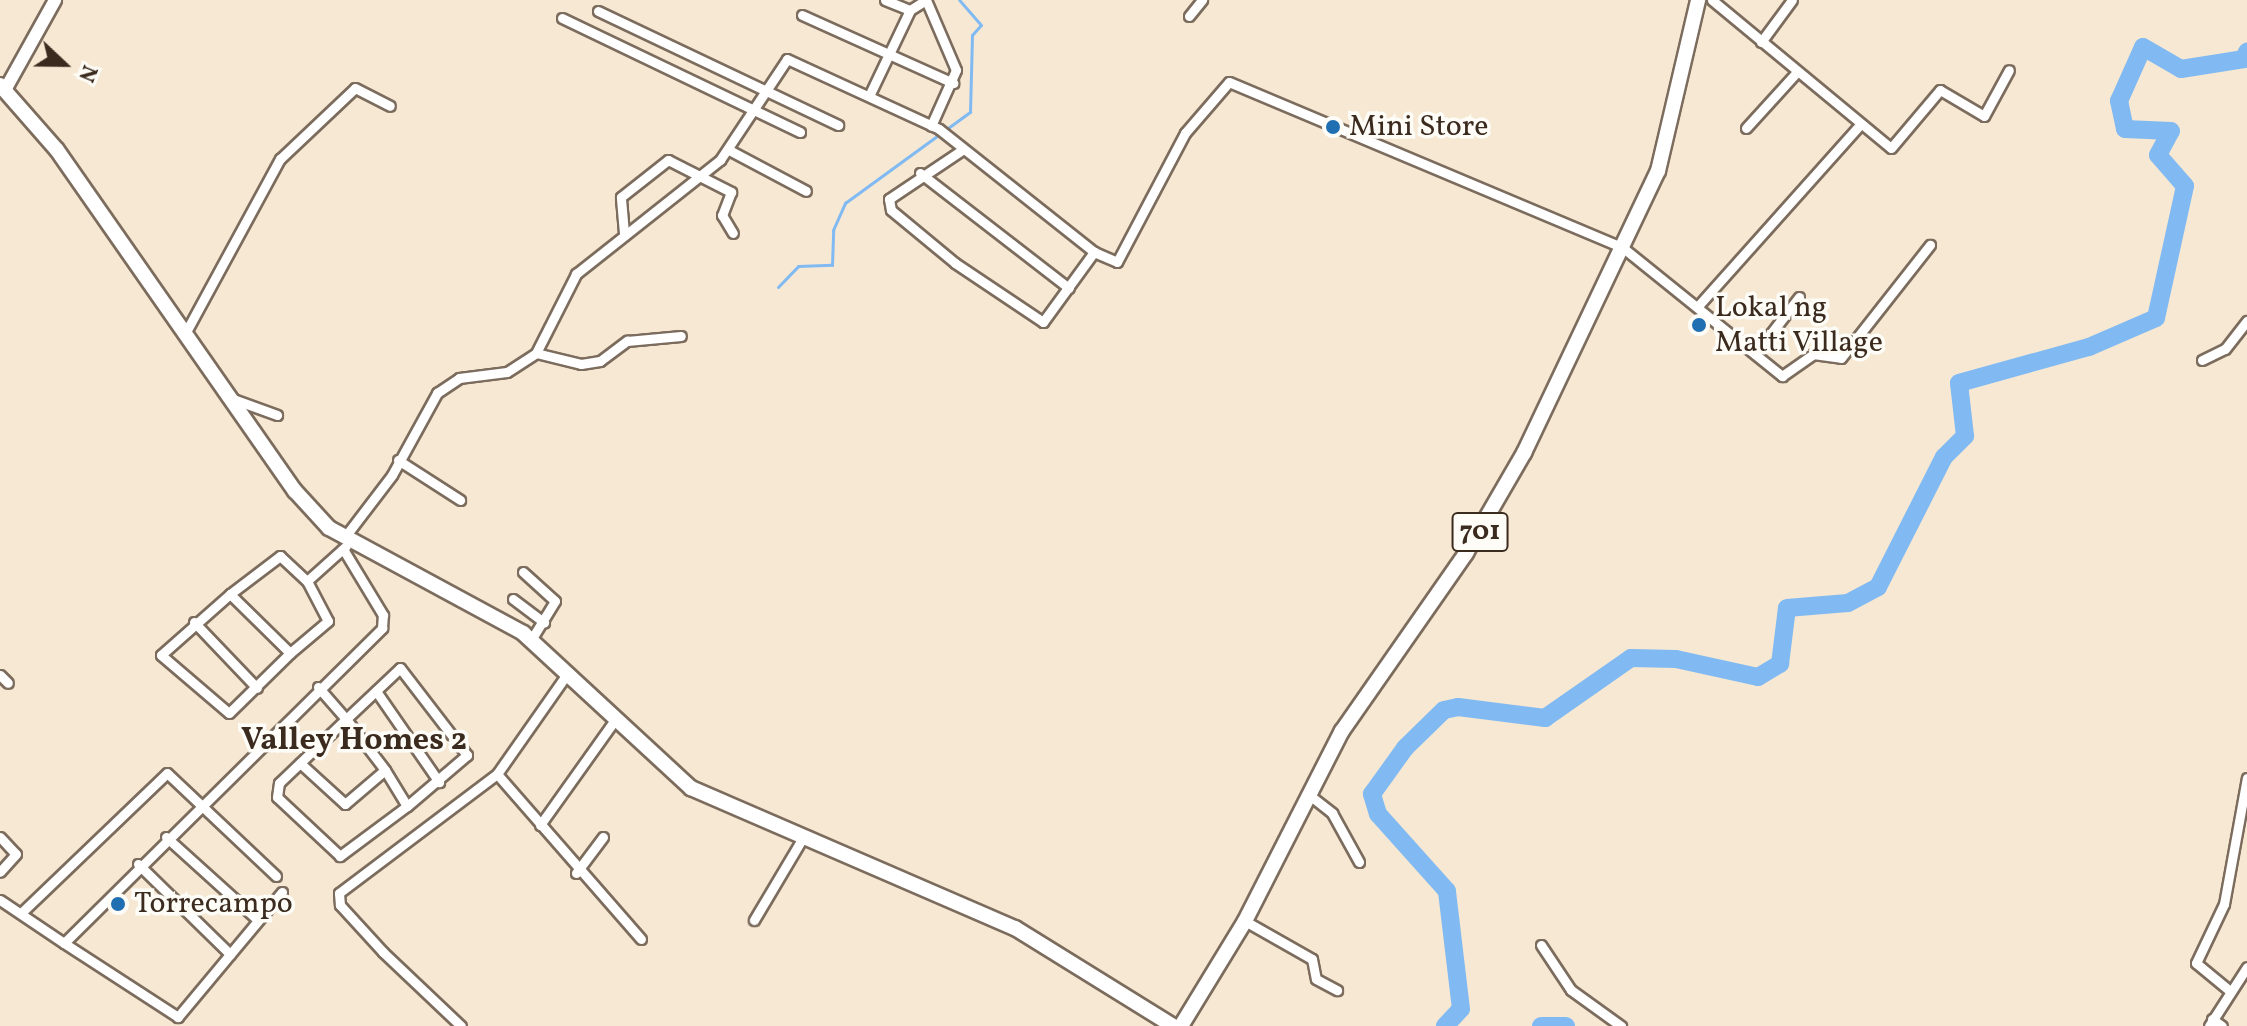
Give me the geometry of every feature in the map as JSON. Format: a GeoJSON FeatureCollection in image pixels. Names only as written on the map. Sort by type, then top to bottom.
{"type":"FeatureCollection","features":[{"type":"Feature","properties":{"kind":"main road","name":"701"},"geometry":{"type":"LineString","coordinates":[[1181,1026],[1245,921],[1342,731],[1504,490],[1658,171],[1698,0]]}},
{"type":"Feature","properties":{"kind":"main road"},"geometry":{"type":"LineString","coordinates":[[2,88],[187,330],[306,505],[346,542],[531,640],[697,792],[801,841],[1015,928],[1173,1026]]}},
{"type":"Feature","properties":{"kind":"street"},"geometry":{"type":"LineString","coordinates":[[2,88],[55,0]]}},
{"type":"Feature","properties":{"kind":"street"},"geometry":{"type":"LineString","coordinates":[[885,0],[910,10]]}},
{"type":"Feature","properties":{"kind":"street"},"geometry":{"type":"LineString","coordinates":[[869,96],[910,10],[926,0],[951,55],[953,83],[935,128]]}},
{"type":"Feature","properties":{"kind":"street"},"geometry":{"type":"LineString","coordinates":[[1189,16],[1202,0]]}},
{"type":"Feature","properties":{"kind":"street"},"geometry":{"type":"LineString","coordinates":[[1712,0],[1858,127],[1891,148],[1940,90],[1984,116],[2009,70]]}},
{"type":"Feature","properties":{"kind":"street"},"geometry":{"type":"LineString","coordinates":[[1761,42],[1792,0]]}},
{"type":"Feature","properties":{"kind":"street"},"geometry":{"type":"LineString","coordinates":[[598,11],[838,125]]}},
{"type":"Feature","properties":{"kind":"street"},"geometry":{"type":"LineString","coordinates":[[802,15],[953,83]]}},
{"type":"Feature","properties":{"kind":"street"},"geometry":{"type":"LineString","coordinates":[[562,18],[800,132]]}},
{"type":"Feature","properties":{"kind":"street"},"geometry":{"type":"LineString","coordinates":[[307,581],[346,542],[447,384],[507,372],[536,353],[576,274],[624,233],[703,175],[729,150],[790,59],[935,128],[1094,252],[1124,258],[1185,133],[1229,82],[1622,247],[1755,354],[1788,376],[1813,354],[1841,358],[1930,245]]}},
{"type":"Feature","properties":{"kind":"street"},"geometry":{"type":"LineString","coordinates":[[1746,128],[1796,73]]}},
{"type":"Feature","properties":{"kind":"street"},"geometry":{"type":"LineString","coordinates":[[187,330],[280,159],[355,88],[390,106]]}},
{"type":"Feature","properties":{"kind":"street"},"geometry":{"type":"LineString","coordinates":[[1698,306],[1858,127]]}},
{"type":"Feature","properties":{"kind":"street"},"geometry":{"type":"LineString","coordinates":[[729,150],[806,191]]}},
{"type":"Feature","properties":{"kind":"street"},"geometry":{"type":"LineString","coordinates":[[962,150],[920,173],[893,194],[891,210],[955,263],[1035,321],[1050,318],[1094,252]]}},
{"type":"Feature","properties":{"kind":"street"},"geometry":{"type":"LineString","coordinates":[[624,233],[619,207],[628,186],[668,160],[703,175],[732,194],[722,215],[733,233]]}},
{"type":"Feature","properties":{"kind":"street"},"geometry":{"type":"LineString","coordinates":[[920,173],[1069,288]]}},
{"type":"Feature","properties":{"kind":"street"},"geometry":{"type":"LineString","coordinates":[[1755,354],[1799,297]]}},
{"type":"Feature","properties":{"kind":"street"},"geometry":{"type":"LineString","coordinates":[[2202,360],[2225,349],[2247,321]]}},
{"type":"Feature","properties":{"kind":"street"},"geometry":{"type":"LineString","coordinates":[[536,353],[581,364],[600,361],[627,341],[681,336]]}},
{"type":"Feature","properties":{"kind":"street"},"geometry":{"type":"LineString","coordinates":[[233,399],[277,415]]}},
{"type":"Feature","properties":{"kind":"street"},"geometry":{"type":"LineString","coordinates":[[398,460],[460,500]]}},
{"type":"Feature","properties":{"kind":"street"},"geometry":{"type":"LineString","coordinates":[[64,943],[138,864],[385,623],[346,542]]}},
{"type":"Feature","properties":{"kind":"street"},"geometry":{"type":"LineString","coordinates":[[280,556],[307,581],[328,621],[290,653],[234,712],[223,712],[161,655],[194,622],[230,594],[280,556]]}},
{"type":"Feature","properties":{"kind":"street"},"geometry":{"type":"LineString","coordinates":[[523,572],[555,601],[531,640]]}},
{"type":"Feature","properties":{"kind":"street"},"geometry":{"type":"LineString","coordinates":[[230,594],[290,653]]}},
{"type":"Feature","properties":{"kind":"street"},"geometry":{"type":"LineString","coordinates":[[513,599],[544,622]]}},
{"type":"Feature","properties":{"kind":"street"},"geometry":{"type":"LineString","coordinates":[[194,622],[257,688]]}},
{"type":"Feature","properties":{"kind":"street"},"geometry":{"type":"LineString","coordinates":[[407,669],[467,755],[439,782],[340,856],[277,797],[274,789],[346,719],[376,691],[407,669]]}},
{"type":"Feature","properties":{"kind":"street"},"geometry":{"type":"LineString","coordinates":[[461,1026],[338,899],[347,882],[396,843],[497,774],[567,674]]}},
{"type":"Feature","properties":{"kind":"street"},"geometry":{"type":"LineString","coordinates":[[318,687],[385,770],[407,806]]}},
{"type":"Feature","properties":{"kind":"street"},"geometry":{"type":"LineString","coordinates":[[376,691],[439,782]]}},
{"type":"Feature","properties":{"kind":"street"},"geometry":{"type":"LineString","coordinates":[[540,825],[615,720]]}},
{"type":"Feature","properties":{"kind":"street"},"geometry":{"type":"LineString","coordinates":[[300,763],[345,804],[385,770]]}},
{"type":"Feature","properties":{"kind":"street"},"geometry":{"type":"LineString","coordinates":[[21,913],[167,773],[276,876]]}},
{"type":"Feature","properties":{"kind":"street"},"geometry":{"type":"LineString","coordinates":[[497,774],[576,873],[641,939]]}},
{"type":"Feature","properties":{"kind":"street"},"geometry":{"type":"LineString","coordinates":[[2230,991],[2196,963],[2224,904],[2247,778]]}},
{"type":"Feature","properties":{"kind":"street"},"geometry":{"type":"LineString","coordinates":[[1308,794],[1332,813],[1359,862]]}},
{"type":"Feature","properties":{"kind":"street"},"geometry":{"type":"LineString","coordinates":[[0,837],[16,854],[0,872]]}},
{"type":"Feature","properties":{"kind":"street"},"geometry":{"type":"LineString","coordinates":[[166,837],[258,920]]}},
{"type":"Feature","properties":{"kind":"street"},"geometry":{"type":"LineString","coordinates":[[576,873],[603,837]]}},
{"type":"Feature","properties":{"kind":"street"},"geometry":{"type":"LineString","coordinates":[[754,920],[801,841]]}},
{"type":"Feature","properties":{"kind":"street"},"geometry":{"type":"LineString","coordinates":[[138,864],[230,954]]}},
{"type":"Feature","properties":{"kind":"street"},"geometry":{"type":"LineString","coordinates":[[0,900],[178,1017],[282,892]]}},
{"type":"Feature","properties":{"kind":"street"},"geometry":{"type":"LineString","coordinates":[[1245,921],[1312,959],[1316,979],[1337,990]]}},
{"type":"Feature","properties":{"kind":"street"},"geometry":{"type":"LineString","coordinates":[[1541,945],[1571,990],[1621,1026]]}},
{"type":"Feature","properties":{"kind":"street"},"geometry":{"type":"LineString","coordinates":[[2222,1026],[2210,1023],[2230,991],[2243,982],[2247,967]]}},
{"type":"Feature","properties":{"kind":"waterway"},"geometry":{"type":"LineString","coordinates":[[778,287],[798,266],[832,265],[833,230],[845,203],[970,112],[972,35],[981,25],[959,0]]}},
{"type":"Feature","properties":{"kind":"waterway"},"geometry":{"type":"LineString","coordinates":[[1445,1026],[1461,1009],[1447,891],[1378,814],[1372,794],[1405,748],[1444,710],[1458,707],[1545,718],[1631,658],[1676,659],[1758,677],[1780,664],[1787,608],[1848,603],[1878,587],[1944,457],[1965,436],[1959,383],[2089,347],[2156,318],[2185,186],[2158,155],[2171,131],[2125,129],[2119,101],[2143,47],[2181,69],[2244,59],[2247,52]]}},
{"type":"Feature","properties":{"kind":"waterway"},"geometry":{"type":"LineString","coordinates":[[1541,1026],[1566,1026]]}},
{"type":"Feature","properties":{"kind":"place","name":"Mini Store"},"geometry":{"type":"Point","coordinates":[1333,127]}},
{"type":"Feature","properties":{"kind":"place","name":"Lokal ng Matti Village"},"geometry":{"type":"Point","coordinates":[1699,325]}},
{"type":"Feature","properties":{"kind":"place","name":"Torrecampo"},"geometry":{"type":"Point","coordinates":[118,904]}},
{"type":"Feature","properties":{"kind":"district","name":"Valley Homes 2"},"geometry":{"type":"Point","coordinates":[354,741]}}]}
